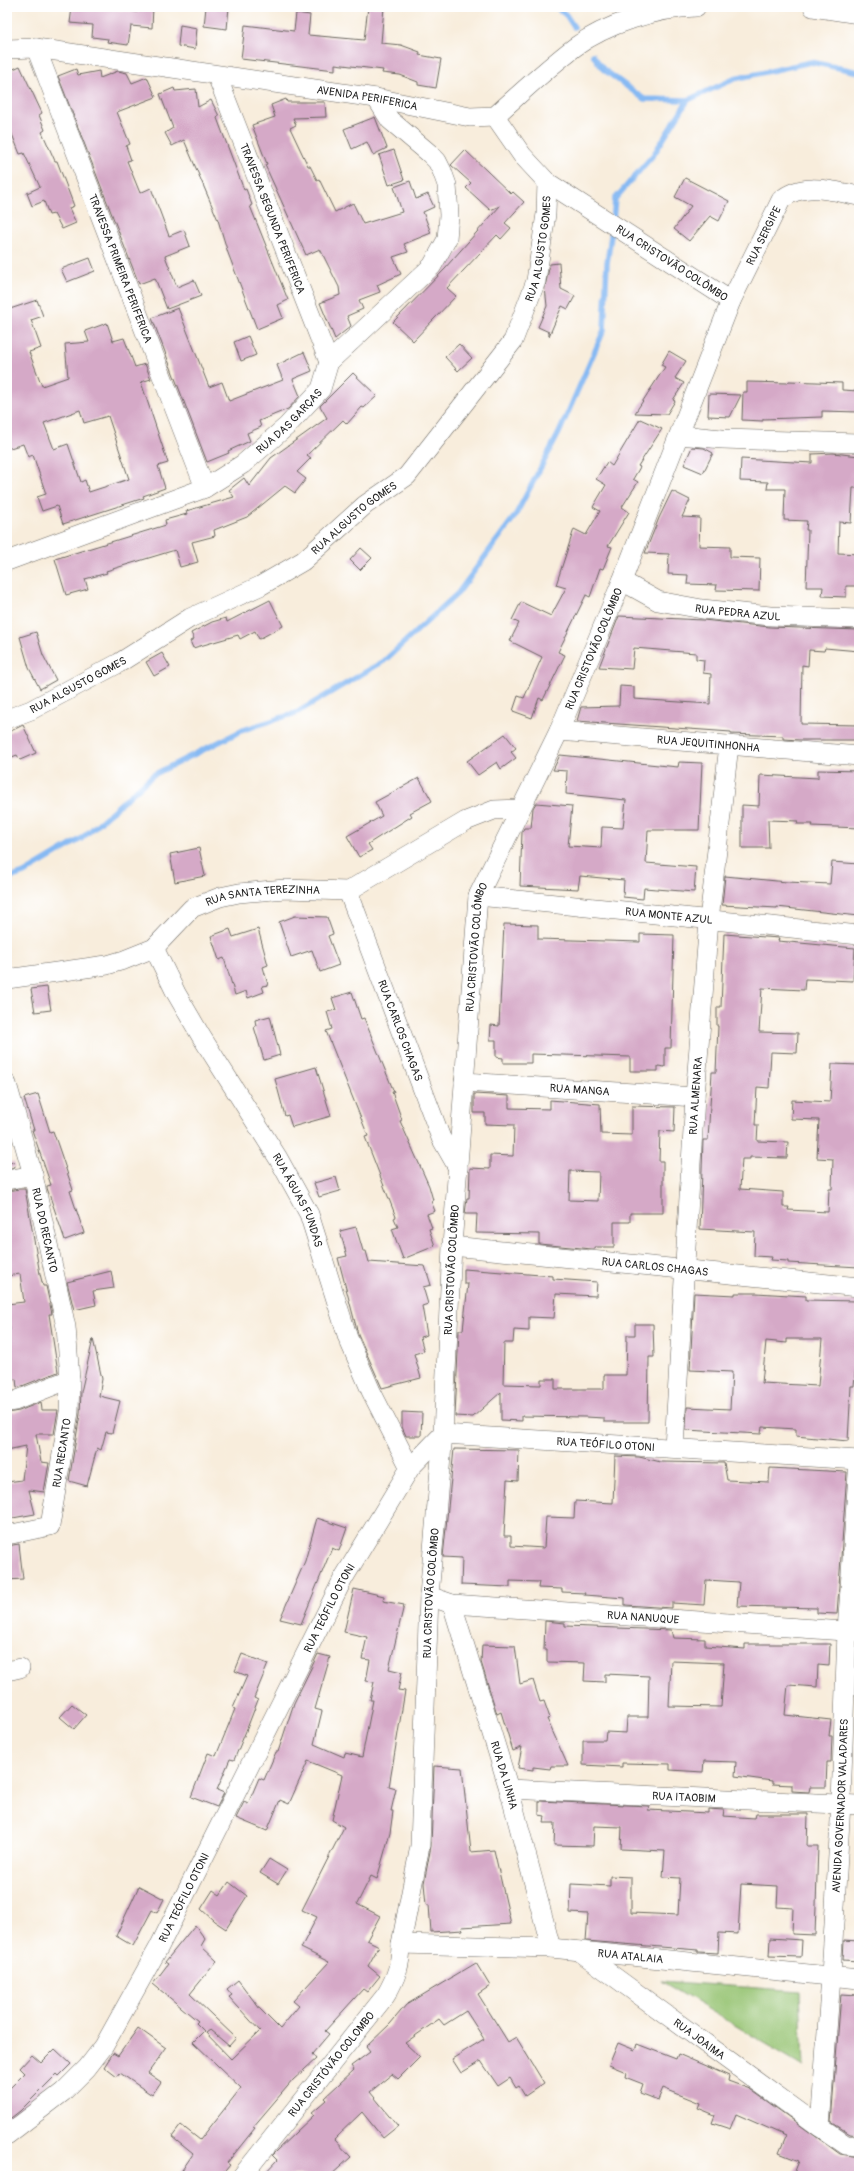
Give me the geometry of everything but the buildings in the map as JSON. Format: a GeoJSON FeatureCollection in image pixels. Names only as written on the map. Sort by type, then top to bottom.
{"type":"FeatureCollection","features":[{"type":"Feature","properties":{"kind":"street"},"geometry":{"type":"LineString","coordinates":[[495,116],[576,46],[610,26],[653,14],[696,7]]}},
{"type":"Feature","properties":{"kind":"street"},"geometry":{"type":"LineString","coordinates":[[813,7],[859,14]]}},
{"type":"Feature","properties":{"kind":"street","name":"AVENIDA PERIFERICA"},"geometry":{"type":"LineString","coordinates":[[7,49],[36,48],[217,76],[376,98],[470,117],[495,116]]}},
{"type":"Feature","properties":{"kind":"street","name":"TRAVESSA PRIMEIRA PERIFERICA"},"geometry":{"type":"LineString","coordinates":[[36,48],[204,488]]}},
{"type":"Feature","properties":{"kind":"street","name":"TRAVESSA SEGUNDA PERIFERICA"},"geometry":{"type":"LineString","coordinates":[[217,76],[328,362]]}},
{"type":"Feature","properties":{"kind":"street"},"geometry":{"type":"LineString","coordinates":[[328,362],[432,266],[447,239],[450,215],[447,185],[437,161],[390,120],[376,98]]}},
{"type":"Feature","properties":{"kind":"street","name":"RUA CRISTOVÃO COLÔMBO"},"geometry":{"type":"LineString","coordinates":[[401,1944],[420,1846],[429,1596],[443,1434],[452,1246],[478,896],[558,731],[622,581],[731,301],[548,182],[522,155],[495,116]]}},
{"type":"Feature","properties":{"kind":"street","name":"RUA ALGUSTO GOMES"},"geometry":{"type":"LineString","coordinates":[[7,719],[31,710],[119,663],[190,618],[260,586],[303,561],[365,505],[407,476],[513,341],[536,281],[546,214],[548,182]]}},
{"type":"Feature","properties":{"kind":"street","name":"RUA SERGIPE"},"geometry":{"type":"LineString","coordinates":[[731,301],[781,200],[789,193],[802,188],[859,196]]}},
{"type":"Feature","properties":{"kind":"street","name":"RUA DAS GARÇAS"},"geometry":{"type":"LineString","coordinates":[[9,555],[204,488],[243,464],[287,426],[321,389],[328,362]]}},
{"type":"Feature","properties":{"kind":"street"},"geometry":{"type":"LineString","coordinates":[[680,435],[722,439],[859,443]]}},
{"type":"Feature","properties":{"kind":"street","name":"RUA PEDRA AZUL"},"geometry":{"type":"LineString","coordinates":[[622,581],[658,601],[702,609],[770,616],[859,619]]}},
{"type":"Feature","properties":{"kind":"street","name":"RUA JEQUITINHONHA"},"geometry":{"type":"LineString","coordinates":[[558,731],[859,756]]}},
{"type":"Feature","properties":{"kind":"street","name":"RUA ALMENARA"},"geometry":{"type":"LineString","coordinates":[[674,1447],[695,1097],[709,920],[729,744]]}},
{"type":"Feature","properties":{"kind":"street"},"geometry":{"type":"LineString","coordinates":[[348,890],[466,821],[494,810],[520,808]]}},
{"type":"Feature","properties":{"kind":"street","name":"RUA SANTA TEREZINHA"},"geometry":{"type":"LineString","coordinates":[[7,979],[107,965],[154,948],[192,908],[220,897],[240,893],[285,889],[348,890]]}},
{"type":"Feature","properties":{"kind":"street","name":"RUA CARLOS CHAGAS"},"geometry":{"type":"LineString","coordinates":[[348,890],[441,1138],[458,1168]]}},
{"type":"Feature","properties":{"kind":"street","name":"RUA MONTE AZUL"},"geometry":{"type":"LineString","coordinates":[[478,896],[859,934]]}},
{"type":"Feature","properties":{"kind":"street","name":"RUA ÁGUAS FUNDAS"},"geometry":{"type":"LineString","coordinates":[[154,948],[176,993],[201,1036],[278,1158],[309,1214],[348,1338],[371,1392],[410,1468]]}},
{"type":"Feature","properties":{"kind":"street","name":"RUA MANGA"},"geometry":{"type":"LineString","coordinates":[[464,1082],[695,1097]]}},
{"type":"Feature","properties":{"kind":"street","name":"RUA DO RECANTO"},"geometry":{"type":"LineString","coordinates":[[7,1084],[33,1175],[66,1327],[70,1379]]}},
{"type":"Feature","properties":{"kind":"street"},"geometry":{"type":"LineString","coordinates":[[7,1180],[33,1175]]}},
{"type":"Feature","properties":{"kind":"street","name":"RUA CARLOS CHAGAS"},"geometry":{"type":"LineString","coordinates":[[452,1246],[859,1287]]}},
{"type":"Feature","properties":{"kind":"street"},"geometry":{"type":"LineString","coordinates":[[7,1402],[15,1401],[70,1379]]}},
{"type":"Feature","properties":{"kind":"street","name":"RUA RECANTO"},"geometry":{"type":"LineString","coordinates":[[7,1535],[50,1526],[69,1412],[70,1379]]}},
{"type":"Feature","properties":{"kind":"street","name":"RUA TEÓFILO OTONI"},"geometry":{"type":"LineString","coordinates":[[7,2135],[63,2092],[87,2068],[104,2046],[159,1946],[342,1579],[410,1468],[443,1434],[674,1447],[859,1460]]}},
{"type":"Feature","properties":{"kind":"street","name":"AVENIDA GOVERNADOR VALADARES"},"geometry":{"type":"LineString","coordinates":[[820,2127],[831,1976],[850,1804],[853,1631],[859,1460]]}},
{"type":"Feature","properties":{"kind":"street","name":"RUA NANUQUE"},"geometry":{"type":"LineString","coordinates":[[429,1596],[452,1604],[853,1631]]}},
{"type":"Feature","properties":{"kind":"street","name":"RUA DA LINHA"},"geometry":{"type":"LineString","coordinates":[[452,1604],[509,1789],[551,1948]]}},
{"type":"Feature","properties":{"kind":"street","name":"RUA ITAOBIM"},"geometry":{"type":"LineString","coordinates":[[509,1789],[850,1804]]}},
{"type":"Feature","properties":{"kind":"street","name":"RUA ATALAIA"},"geometry":{"type":"LineString","coordinates":[[401,1944],[551,1948],[859,1979]]}},
{"type":"Feature","properties":{"kind":"street","name":"RUA CRISTÓVÃO COLOMBO"},"geometry":{"type":"LineString","coordinates":[[242,2176],[386,1995],[398,1974],[401,1944]]}},
{"type":"Feature","properties":{"kind":"street","name":"RUA JOAIMA"},"geometry":{"type":"LineString","coordinates":[[579,1951],[820,2127],[853,2145]]}},
{"type":"Feature","properties":{"kind":"green space"},"geometry":{"type":"Polygon","coordinates":[[[661,1981],[800,1991],[803,2066],[661,1981]]]}},
{"type":"Feature","properties":{"kind":"waterway"},"geometry":{"type":"LineString","coordinates":[[556,7],[566,15],[574,27]]}},
{"type":"Feature","properties":{"kind":"waterway"},"geometry":{"type":"LineString","coordinates":[[593,55],[603,69],[644,99],[688,100],[734,79],[811,62],[859,72]]}},
{"type":"Feature","properties":{"kind":"waterway"},"geometry":{"type":"LineString","coordinates":[[613,220],[615,199],[654,154],[688,100]]}},
{"type":"Feature","properties":{"kind":"waterway"},"geometry":{"type":"LineString","coordinates":[[7,879],[24,873],[81,839],[153,775],[243,730],[296,713],[384,661],[458,593],[515,516],[559,433],[604,330],[607,263],[612,229]]}}]}
